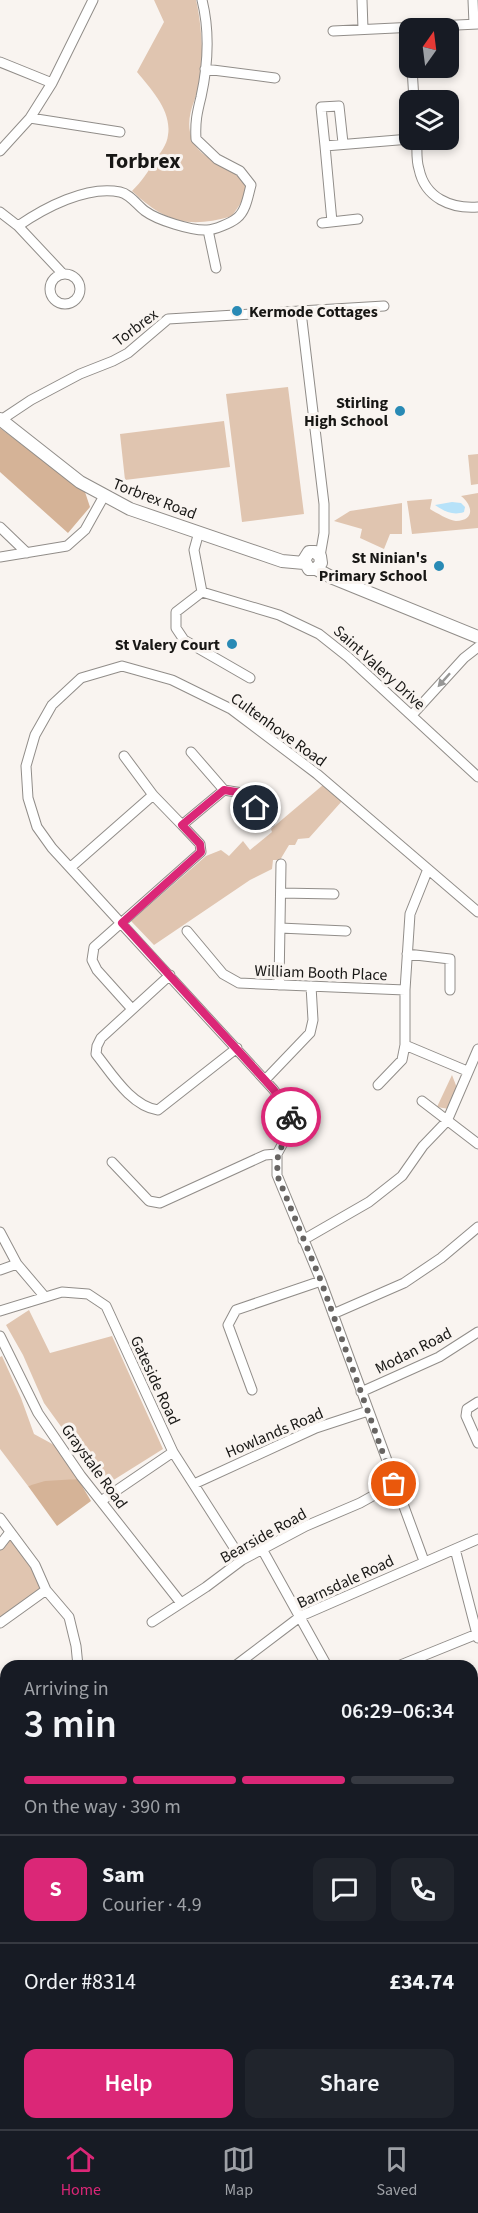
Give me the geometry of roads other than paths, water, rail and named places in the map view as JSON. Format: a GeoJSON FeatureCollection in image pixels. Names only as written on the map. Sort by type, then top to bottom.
{"type":"FeatureCollection","features":[{"type":"Feature","properties":{"kind":"street"},"geometry":{"type":"LineString","coordinates":[[0,151],[30,118],[52,82],[93,0]]}},
{"type":"Feature","properties":{"kind":"street"},"geometry":{"type":"LineString","coordinates":[[362,0],[363,29]]}},
{"type":"Feature","properties":{"kind":"street"},"geometry":{"type":"LineString","coordinates":[[459,26],[476,24],[473,0]]}},
{"type":"Feature","properties":{"kind":"street"},"geometry":{"type":"LineString","coordinates":[[18,226],[41,210],[102,190],[123,192],[146,212],[169,222],[208,230],[237,218],[247,203],[251,185],[240,171],[217,159],[196,139],[195,117],[205,69],[208,40],[206,1]]}},
{"type":"Feature","properties":{"kind":"street"},"geometry":{"type":"LineString","coordinates":[[333,30],[399,31]]}},
{"type":"Feature","properties":{"kind":"street"},"geometry":{"type":"LineString","coordinates":[[0,62],[52,82]]}},
{"type":"Feature","properties":{"kind":"street"},"geometry":{"type":"LineString","coordinates":[[205,69],[275,78]]}},
{"type":"Feature","properties":{"kind":"street"},"geometry":{"type":"LineString","coordinates":[[343,143],[339,106],[321,107],[325,146],[327,222],[358,219]]}},
{"type":"Feature","properties":{"kind":"street"},"geometry":{"type":"LineString","coordinates":[[30,118],[120,132]]}},
{"type":"Feature","properties":{"kind":"street"},"geometry":{"type":"LineString","coordinates":[[325,146],[399,140]]}},
{"type":"Feature","properties":{"kind":"street"},"geometry":{"type":"LineString","coordinates":[[417,150],[418,169],[424,182],[437,199],[463,208],[478,207]]}},
{"type":"Feature","properties":{"kind":"street"},"geometry":{"type":"LineString","coordinates":[[0,212],[18,226],[63,274]]}},
{"type":"Feature","properties":{"kind":"street"},"geometry":{"type":"LineString","coordinates":[[208,230],[216,268]]}},
{"type":"Feature","properties":{"kind":"street","name":"Torbrex"},"geometry":{"type":"LineString","coordinates":[[1,420],[31,400],[80,374],[129,353],[168,319],[384,306]]}},
{"type":"Feature","properties":{"kind":"street"},"geometry":{"type":"LineString","coordinates":[[301,312],[324,504],[324,533],[313,560]]}},
{"type":"Feature","properties":{"kind":"street","name":"Torbrex Road"},"geometry":{"type":"LineString","coordinates":[[1,420],[80,482],[130,509],[282,561],[313,560],[333,578],[478,637]]}},
{"type":"Feature","properties":{"kind":"street"},"geometry":{"type":"LineString","coordinates":[[0,557],[67,546],[85,530],[104,496]]}},
{"type":"Feature","properties":{"kind":"street"},"geometry":{"type":"LineString","coordinates":[[0,527],[27,553]]}},
{"type":"Feature","properties":{"kind":"street"},"geometry":{"type":"LineString","coordinates":[[199,532],[194,550],[202,592],[176,612],[176,628],[184,640],[250,678]]}},
{"type":"Feature","properties":{"kind":"street","name":"Saint Valery Drive"},"geometry":{"type":"LineString","coordinates":[[202,592],[279,615],[319,634],[348,657],[478,777]]}},
{"type":"Feature","properties":{"kind":"street"},"geometry":{"type":"LineString","coordinates":[[412,715],[464,658],[478,646]]}},
{"type":"Feature","properties":{"kind":"street","name":"Cultenhove Road"},"geometry":{"type":"LineString","coordinates":[[424,1561],[321,1281],[277,1175],[278,1154],[290,1130],[292,1120],[290,1112],[237,1048],[52,848],[37,826],[28,798],[26,766],[35,735],[52,705],[81,678],[122,666],[172,680],[231,709],[317,774],[478,912]]}},
{"type":"Feature","properties":{"kind":"street"},"geometry":{"type":"LineString","coordinates":[[190,752],[224,790],[242,793],[270,822]]}},
{"type":"Feature","properties":{"kind":"street"},"geometry":{"type":"LineString","coordinates":[[124,756],[153,795],[200,844],[201,852],[94,947],[92,960],[97,970],[132,1010]]}},
{"type":"Feature","properties":{"kind":"street"},"geometry":{"type":"LineString","coordinates":[[182,825],[224,790]]}},
{"type":"Feature","properties":{"kind":"street"},"geometry":{"type":"LineString","coordinates":[[71,867],[153,795]]}},
{"type":"Feature","properties":{"kind":"street"},"geometry":{"type":"LineString","coordinates":[[279,985],[281,864]]}},
{"type":"Feature","properties":{"kind":"street"},"geometry":{"type":"LineString","coordinates":[[378,1085],[402,1060],[405,1045],[405,990],[410,914],[428,869]]}},
{"type":"Feature","properties":{"kind":"street"},"geometry":{"type":"LineString","coordinates":[[281,893],[334,894]]}},
{"type":"Feature","properties":{"kind":"street"},"geometry":{"type":"LineString","coordinates":[[280,928],[346,931]]}},
{"type":"Feature","properties":{"kind":"street","name":"William Booth Place"},"geometry":{"type":"LineString","coordinates":[[187,930],[223,974],[239,983],[405,990]]}},
{"type":"Feature","properties":{"kind":"street"},"geometry":{"type":"LineString","coordinates":[[407,954],[450,959],[450,990]]}},
{"type":"Feature","properties":{"kind":"street"},"geometry":{"type":"LineString","coordinates":[[170,975],[101,1038],[97,1046],[96,1054],[122,1086],[148,1109],[158,1110],[237,1048]]}},
{"type":"Feature","properties":{"kind":"street"},"geometry":{"type":"LineString","coordinates":[[265,1080],[310,1033],[313,1020],[311,986]]}},
{"type":"Feature","properties":{"kind":"street"},"geometry":{"type":"LineString","coordinates":[[405,1045],[467,1071]]}},
{"type":"Feature","properties":{"kind":"street"},"geometry":{"type":"LineString","coordinates":[[303,1240],[369,1202],[402,1176],[423,1146],[447,1121],[478,1049]]}},
{"type":"Feature","properties":{"kind":"street"},"geometry":{"type":"LineString","coordinates":[[422,1101],[478,1144]]}},
{"type":"Feature","properties":{"kind":"street"},"geometry":{"type":"LineString","coordinates":[[112,1162],[149,1201],[160,1203],[265,1155],[278,1154]]}},
{"type":"Feature","properties":{"kind":"street"},"geometry":{"type":"LineString","coordinates":[[333,1314],[404,1283],[441,1258],[478,1227]]}},
{"type":"Feature","properties":{"kind":"street"},"geometry":{"type":"LineString","coordinates":[[0,1233],[17,1264],[45,1297]]}},
{"type":"Feature","properties":{"kind":"street"},"geometry":{"type":"LineString","coordinates":[[0,1270],[17,1264]]}},
{"type":"Feature","properties":{"kind":"street"},"geometry":{"type":"LineString","coordinates":[[252,1390],[228,1325],[236,1310],[321,1281]]}},
{"type":"Feature","properties":{"kind":"street","name":"Gateside Road"},"geometry":{"type":"LineString","coordinates":[[0,1311],[62,1292],[88,1294],[106,1306],[173,1452],[242,1560]]}},
{"type":"Feature","properties":{"kind":"street"},"geometry":{"type":"LineString","coordinates":[[475,1334],[478,1345]]}},
{"type":"Feature","properties":{"kind":"street","name":"Modan Road"},"geometry":{"type":"LineString","coordinates":[[361,1392],[439,1357],[475,1334]]}},
{"type":"Feature","properties":{"kind":"street","name":"Graystale Road"},"geometry":{"type":"LineString","coordinates":[[0,1336],[38,1413],[101,1502],[181,1603]]}},
{"type":"Feature","properties":{"kind":"street"},"geometry":{"type":"LineString","coordinates":[[478,1402],[467,1409],[466,1416],[478,1443]]}},
{"type":"Feature","properties":{"kind":"street","name":"Howlands Road"},"geometry":{"type":"LineString","coordinates":[[194,1484],[316,1428],[368,1412]]}},
{"type":"Feature","properties":{"kind":"street"},"geometry":{"type":"LineString","coordinates":[[101,1502],[173,1452]]}},
{"type":"Feature","properties":{"kind":"street","name":"Bearside Road"},"geometry":{"type":"LineString","coordinates":[[152,1622],[242,1560],[394,1484]]}},
{"type":"Feature","properties":{"kind":"street"},"geometry":{"type":"LineString","coordinates":[[0,1518],[35,1565],[46,1590],[69,1617],[77,1660]]}},
{"type":"Feature","properties":{"kind":"street"},"geometry":{"type":"LineString","coordinates":[[0,1545],[10,1532]]}},
{"type":"Feature","properties":{"kind":"street","name":"Barnsdale Road"},"geometry":{"type":"LineString","coordinates":[[245,1660],[301,1616],[478,1539]]}},
{"type":"Feature","properties":{"kind":"street"},"geometry":{"type":"LineString","coordinates":[[262,1549],[324,1660]]}},
{"type":"Feature","properties":{"kind":"street"},"geometry":{"type":"LineString","coordinates":[[414,1660],[477,1636],[455,1549]]}},
{"type":"Feature","properties":{"kind":"street"},"geometry":{"type":"LineString","coordinates":[[0,1623],[46,1590]]}},
{"type":"Feature","properties":{"kind":"water"},"geometry":{"type":"Polygon","coordinates":[[[461,503],[465,507],[464,512],[452,513],[435,505],[461,503]]]}},
{"type":"Feature","properties":{"kind":"place","name":"Kermode Cottages"},"geometry":{"type":"Point","coordinates":[237,311]}},
{"type":"Feature","properties":{"kind":"place","name":"Stirling High School"},"geometry":{"type":"Point","coordinates":[400,411]}},
{"type":"Feature","properties":{"kind":"place","name":"St Ninian's Primary School"},"geometry":{"type":"Point","coordinates":[439,566]}},
{"type":"Feature","properties":{"kind":"place","name":"St Valery Court"},"geometry":{"type":"Point","coordinates":[232,644]}},
{"type":"Feature","properties":{"kind":"district","name":"Torbrex"},"geometry":{"type":"Point","coordinates":[143,160]}}]}
